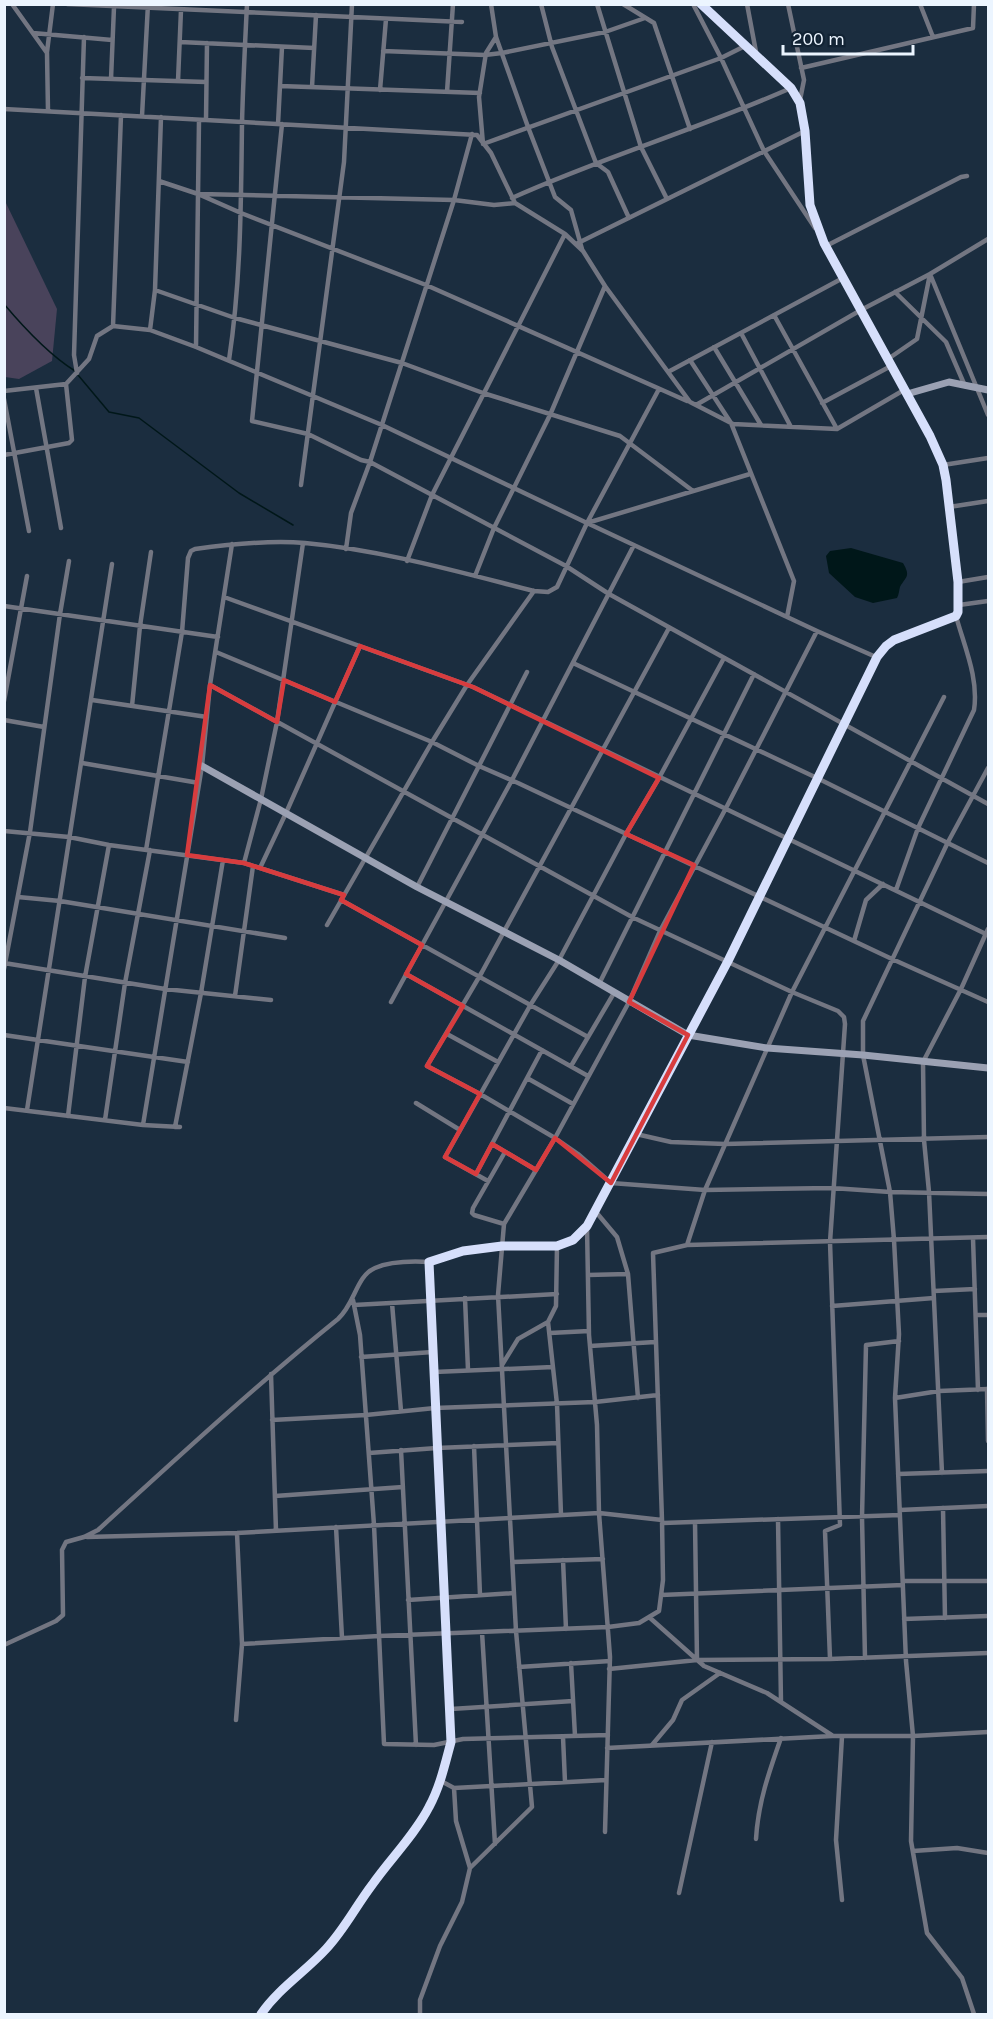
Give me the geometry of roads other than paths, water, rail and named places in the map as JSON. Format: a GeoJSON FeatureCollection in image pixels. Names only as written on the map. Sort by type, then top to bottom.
{"type":"FeatureCollection","features":[{"type":"Feature","properties":{"kind":"highway"},"geometry":{"type":"LineString","coordinates":[[261,2014],[273,1999],[327,1949],[372,1885],[402,1848],[428,1809],[441,1781],[451,1742],[429,1262],[463,1251],[502,1246],[557,1246],[573,1239],[587,1226],[728,961],[877,657],[894,640],[956,616],[959,605],[943,465],[930,436],[825,244],[810,205],[805,131],[800,103],[790,88],[701,4]]}},
{"type":"Feature","properties":{"kind":"street"},"geometry":{"type":"LineString","coordinates":[[12,4],[47,53]]}},
{"type":"Feature","properties":{"kind":"street"},"geometry":{"type":"LineString","coordinates":[[48,111],[47,53],[53,4]]}},
{"type":"Feature","properties":{"kind":"street"},"geometry":{"type":"LineString","coordinates":[[67,4],[462,22]]}},
{"type":"Feature","properties":{"kind":"street"},"geometry":{"type":"LineString","coordinates":[[229,360],[235,318],[242,194],[242,122],[247,4]]}},
{"type":"Feature","properties":{"kind":"street"},"geometry":{"type":"LineString","coordinates":[[301,485],[344,162],[352,4]]}},
{"type":"Feature","properties":{"kind":"street"},"geometry":{"type":"LineString","coordinates":[[447,92],[453,4]]}},
{"type":"Feature","properties":{"kind":"street"},"geometry":{"type":"LineString","coordinates":[[491,4],[496,37],[555,197],[571,210],[578,243],[605,286],[690,402]]}},
{"type":"Feature","properties":{"kind":"street"},"geometry":{"type":"LineString","coordinates":[[541,4],[551,43],[596,163],[608,172],[629,218]]}},
{"type":"Feature","properties":{"kind":"street"},"geometry":{"type":"LineString","coordinates":[[597,4],[641,147],[666,200]]}},
{"type":"Feature","properties":{"kind":"street"},"geometry":{"type":"LineString","coordinates":[[623,4],[654,23],[690,129]]}},
{"type":"Feature","properties":{"kind":"street"},"geometry":{"type":"LineString","coordinates":[[693,4],[721,58],[764,152],[825,244],[961,177],[968,176]]}},
{"type":"Feature","properties":{"kind":"street"},"geometry":{"type":"LineString","coordinates":[[747,4],[757,57]]}},
{"type":"Feature","properties":{"kind":"street"},"geometry":{"type":"LineString","coordinates":[[788,4],[804,80],[800,103]]}},
{"type":"Feature","properties":{"kind":"street"},"geometry":{"type":"LineString","coordinates":[[920,4],[933,37]]}},
{"type":"Feature","properties":{"kind":"street"},"geometry":{"type":"LineString","coordinates":[[801,68],[974,28],[974,4]]}},
{"type":"Feature","properties":{"kind":"street"},"geometry":{"type":"LineString","coordinates":[[142,116],[148,6]]}},
{"type":"Feature","properties":{"kind":"street"},"geometry":{"type":"LineString","coordinates":[[111,79],[114,7]]}},
{"type":"Feature","properties":{"kind":"street"},"geometry":{"type":"LineString","coordinates":[[178,81],[181,10]]}},
{"type":"Feature","properties":{"kind":"street"},"geometry":{"type":"LineString","coordinates":[[312,87],[316,15]]}},
{"type":"Feature","properties":{"kind":"street"},"geometry":{"type":"LineString","coordinates":[[383,51],[485,55],[502,53],[605,32],[645,18]]}},
{"type":"Feature","properties":{"kind":"street"},"geometry":{"type":"LineString","coordinates":[[380,90],[386,19]]}},
{"type":"Feature","properties":{"kind":"street"},"geometry":{"type":"LineString","coordinates":[[33,33],[112,40]]}},
{"type":"Feature","properties":{"kind":"street"},"geometry":{"type":"LineString","coordinates":[[483,144],[480,93],[485,55],[496,37]]}},
{"type":"Feature","properties":{"kind":"street"},"geometry":{"type":"LineString","coordinates":[[77,373],[74,355],[84,38]]}},
{"type":"Feature","properties":{"kind":"street"},"geometry":{"type":"LineString","coordinates":[[180,42],[314,48]]}},
{"type":"Feature","properties":{"kind":"street"},"geometry":{"type":"LineString","coordinates":[[206,120],[207,43]]}},
{"type":"Feature","properties":{"kind":"street"},"geometry":{"type":"LineString","coordinates":[[483,144],[721,58],[746,46]]}},
{"type":"Feature","properties":{"kind":"street"},"geometry":{"type":"LineString","coordinates":[[282,47],[275,195],[252,421],[308,434],[361,460],[370,462],[566,566],[609,594],[669,628],[787,691],[988,804]]}},
{"type":"Feature","properties":{"kind":"street"},"geometry":{"type":"LineString","coordinates":[[82,78],[206,82]]}},
{"type":"Feature","properties":{"kind":"street"},"geometry":{"type":"LineString","coordinates":[[280,86],[480,93]]}},
{"type":"Feature","properties":{"kind":"street"},"geometry":{"type":"LineString","coordinates":[[198,194],[454,200],[494,205],[513,200],[548,182],[596,163],[743,110],[790,88]]}},
{"type":"Feature","properties":{"kind":"street"},"geometry":{"type":"LineString","coordinates":[[4,109],[477,135],[491,153],[513,200],[578,243]]}},
{"type":"Feature","properties":{"kind":"street"},"geometry":{"type":"LineString","coordinates":[[112,326],[121,115]]}},
{"type":"Feature","properties":{"kind":"street"},"geometry":{"type":"LineString","coordinates":[[150,330],[155,290],[161,117]]}},
{"type":"Feature","properties":{"kind":"street"},"geometry":{"type":"LineString","coordinates":[[196,346],[199,120]]}},
{"type":"Feature","properties":{"kind":"street"},"geometry":{"type":"LineString","coordinates":[[578,243],[805,131]]}},
{"type":"Feature","properties":{"kind":"street"},"geometry":{"type":"LineString","coordinates":[[346,549],[351,513],[370,462],[454,200],[471,135]]}},
{"type":"Feature","properties":{"kind":"street"},"geometry":{"type":"LineString","coordinates":[[159,181],[198,194],[426,285],[516,327],[690,402],[731,423],[837,429],[906,392],[949,382],[988,390]]}},
{"type":"Feature","properties":{"kind":"street"},"geometry":{"type":"LineString","coordinates":[[406,561],[432,495],[565,234]]}},
{"type":"Feature","properties":{"kind":"street"},"geometry":{"type":"LineString","coordinates":[[696,405],[988,239]]}},
{"type":"Feature","properties":{"kind":"street"},"geometry":{"type":"LineString","coordinates":[[822,403],[890,363],[917,339],[930,274]]}},
{"type":"Feature","properties":{"kind":"street"},"geometry":{"type":"LineString","coordinates":[[930,274],[988,415]]}},
{"type":"Feature","properties":{"kind":"street"},"geometry":{"type":"LineString","coordinates":[[668,372],[843,278]]}},
{"type":"Feature","properties":{"kind":"street"},"geometry":{"type":"LineString","coordinates":[[475,576],[494,528],[550,415],[605,286]]}},
{"type":"Feature","properties":{"kind":"street"},"geometry":{"type":"LineString","coordinates":[[155,290],[197,307],[402,363],[483,393],[620,436],[693,491]]}},
{"type":"Feature","properties":{"kind":"street"},"geometry":{"type":"LineString","coordinates":[[895,292],[946,342],[965,386]]}},
{"type":"Feature","properties":{"kind":"street"},"geometry":{"type":"LineString","coordinates":[[774,315],[837,429]]}},
{"type":"Feature","properties":{"kind":"street"},"geometry":{"type":"LineString","coordinates":[[4,391],[66,384],[89,359],[97,336],[112,326],[150,330],[196,346],[382,424],[587,523],[877,657]]}},
{"type":"Feature","properties":{"kind":"street"},"geometry":{"type":"LineString","coordinates":[[741,333],[791,427]]}},
{"type":"Feature","properties":{"kind":"street"},"geometry":{"type":"LineString","coordinates":[[714,347],[761,425]]}},
{"type":"Feature","properties":{"kind":"street"},"geometry":{"type":"LineString","coordinates":[[690,360],[731,423],[795,581],[787,617]]}},
{"type":"Feature","properties":{"kind":"street"},"geometry":{"type":"LineString","coordinates":[[4,455],[69,443],[72,440],[66,384]]}},
{"type":"Feature","properties":{"kind":"street"},"geometry":{"type":"LineString","coordinates":[[36,388],[61,528]]}},
{"type":"Feature","properties":{"kind":"street"},"geometry":{"type":"LineString","coordinates":[[105,1120],[182,632],[188,558],[191,551],[232,544],[303,543],[406,561],[534,591],[548,592],[556,587],[587,523],[659,389]]}},
{"type":"Feature","properties":{"kind":"street"},"geometry":{"type":"LineString","coordinates":[[4,399],[29,531]]}},
{"type":"Feature","properties":{"kind":"street"},"geometry":{"type":"LineString","coordinates":[[943,465],[988,458]]}},
{"type":"Feature","properties":{"kind":"street"},"geometry":{"type":"LineString","coordinates":[[587,523],[750,474]]}},
{"type":"Feature","properties":{"kind":"street"},"geometry":{"type":"LineString","coordinates":[[949,507],[988,501]]}},
{"type":"Feature","properties":{"kind":"street"},"geometry":{"type":"LineString","coordinates":[[244,863],[261,799],[277,722],[303,543]]}},
{"type":"Feature","properties":{"kind":"street"},"geometry":{"type":"LineString","coordinates":[[143,1125],[202,766],[210,685],[232,544]]}},
{"type":"Feature","properties":{"kind":"street"},"geometry":{"type":"LineString","coordinates":[[391,1002],[512,780],[634,545]]}},
{"type":"Feature","properties":{"kind":"street"},"geometry":{"type":"LineString","coordinates":[[132,706],[140,626],[152,552]]}},
{"type":"Feature","properties":{"kind":"street"},"geometry":{"type":"LineString","coordinates":[[69,561],[30,832],[5,965],[165,989],[271,1000]]}},
{"type":"Feature","properties":{"kind":"street"},"geometry":{"type":"LineString","coordinates":[[27,1110],[112,564]]}},
{"type":"Feature","properties":{"kind":"street"},"geometry":{"type":"LineString","coordinates":[[4,701],[27,576]]}},
{"type":"Feature","properties":{"kind":"street"},"geometry":{"type":"LineString","coordinates":[[958,582],[988,577]]}},
{"type":"Feature","properties":{"kind":"street"},"geometry":{"type":"LineString","coordinates":[[327,925],[467,685],[534,591]]}},
{"type":"Feature","properties":{"kind":"street"},"geometry":{"type":"LineString","coordinates":[[224,597],[467,685],[855,872],[988,933],[923,1062],[924,1140],[934,1291],[942,1473]]}},
{"type":"Feature","properties":{"kind":"street"},"geometry":{"type":"LineString","coordinates":[[959,605],[988,601]]}},
{"type":"Feature","properties":{"kind":"street"},"geometry":{"type":"LineString","coordinates":[[4,606],[218,637]]}},
{"type":"Feature","properties":{"kind":"street"},"geometry":{"type":"LineString","coordinates":[[896,890],[918,828],[974,710],[976,695],[956,616]]}},
{"type":"Feature","properties":{"kind":"street"},"geometry":{"type":"LineString","coordinates":[[669,628],[504,932],[427,1066],[555,1138],[578,1154],[611,1183],[705,1190],[832,1188],[988,1194]]}},
{"type":"Feature","properties":{"kind":"street"},"geometry":{"type":"LineString","coordinates":[[420,2014],[420,2000],[440,1946],[462,1902],[471,1868],[532,1807],[516,1631],[498,1296],[504,1224],[555,1138],[629,1002],[660,931],[817,631]]}},
{"type":"Feature","properties":{"kind":"street"},"geometry":{"type":"LineString","coordinates":[[260,868],[360,646]]}},
{"type":"Feature","properties":{"kind":"street"},"geometry":{"type":"LineString","coordinates":[[216,652],[432,742],[664,853],[988,1002]]}},
{"type":"Feature","properties":{"kind":"street"},"geometry":{"type":"LineString","coordinates":[[488,1181],[445,1156],[559,960],[724,658]]}},
{"type":"Feature","properties":{"kind":"street"},"geometry":{"type":"LineString","coordinates":[[573,663],[817,778],[988,863]]}},
{"type":"Feature","properties":{"kind":"street"},"geometry":{"type":"LineString","coordinates":[[417,887],[527,672]]}},
{"type":"Feature","properties":{"kind":"street"},"geometry":{"type":"LineString","coordinates":[[599,984],[754,674]]}},
{"type":"Feature","properties":{"kind":"street"},"geometry":{"type":"LineString","coordinates":[[210,685],[632,917],[792,992],[838,1011],[844,1017],[830,1242],[840,1525],[825,1531],[830,1659]]}},
{"type":"Feature","properties":{"kind":"street"},"geometry":{"type":"LineString","coordinates":[[687,1245],[705,1190],[792,992],[944,697]]}},
{"type":"Feature","properties":{"kind":"street"},"geometry":{"type":"LineString","coordinates":[[92,700],[207,717]]}},
{"type":"Feature","properties":{"kind":"street"},"geometry":{"type":"LineString","coordinates":[[4,720],[44,727]]}},
{"type":"Feature","properties":{"kind":"street"},"geometry":{"type":"LineString","coordinates":[[82,763],[199,783]]}},
{"type":"Feature","properties":{"kind":"street"},"geometry":{"type":"LineString","coordinates":[[202,766],[446,903],[559,960],[688,1035],[767,1048],[988,1068]]}},
{"type":"Feature","properties":{"kind":"street"},"geometry":{"type":"LineString","coordinates":[[974,2014],[962,1978],[927,1933],[911,1841],[913,1736],[906,1657],[895,1398],[899,1341],[898,1302],[890,1192],[863,1055],[863,1021],[948,842],[988,768]]}},
{"type":"Feature","properties":{"kind":"street"},"geometry":{"type":"LineString","coordinates":[[4,831],[69,837],[109,845],[244,863],[260,868],[342,897],[422,945],[588,1037]]}},
{"type":"Feature","properties":{"kind":"street"},"geometry":{"type":"LineString","coordinates":[[68,1116],[85,976],[109,845]]}},
{"type":"Feature","properties":{"kind":"street"},"geometry":{"type":"LineString","coordinates":[[4,1108],[143,1125],[178,1127],[223,860]]}},
{"type":"Feature","properties":{"kind":"street"},"geometry":{"type":"LineString","coordinates":[[235,996],[253,866]]}},
{"type":"Feature","properties":{"kind":"street"},"geometry":{"type":"LineString","coordinates":[[854,941],[866,900],[883,884]]}},
{"type":"Feature","properties":{"kind":"street"},"geometry":{"type":"LineString","coordinates":[[18,897],[60,901],[285,938]]}},
{"type":"Feature","properties":{"kind":"street"},"geometry":{"type":"LineString","coordinates":[[406,974],[588,1076]]}},
{"type":"Feature","properties":{"kind":"street"},"geometry":{"type":"LineString","coordinates":[[571,1066],[614,993]]}},
{"type":"Feature","properties":{"kind":"street"},"geometry":{"type":"LineString","coordinates":[[447,1034],[498,1062]]}},
{"type":"Feature","properties":{"kind":"street"},"geometry":{"type":"LineString","coordinates":[[4,1035],[188,1062]]}},
{"type":"Feature","properties":{"kind":"street"},"geometry":{"type":"LineString","coordinates":[[476,1173],[542,1050]]}},
{"type":"Feature","properties":{"kind":"street"},"geometry":{"type":"LineString","coordinates":[[527,1078],[573,1104]]}},
{"type":"Feature","properties":{"kind":"street"},"geometry":{"type":"LineString","coordinates":[[416,1103],[460,1130]]}},
{"type":"Feature","properties":{"kind":"street"},"geometry":{"type":"LineString","coordinates":[[636,1134],[671,1142],[725,1144],[988,1137]]}},
{"type":"Feature","properties":{"kind":"street"},"geometry":{"type":"LineString","coordinates":[[492,1144],[536,1170]]}},
{"type":"Feature","properties":{"kind":"street"},"geometry":{"type":"LineString","coordinates":[[504,1224],[472,1213],[505,1152]]}},
{"type":"Feature","properties":{"kind":"street"},"geometry":{"type":"LineString","coordinates":[[596,1212],[617,1237],[628,1274],[638,1398]]}},
{"type":"Feature","properties":{"kind":"street"},"geometry":{"type":"LineString","coordinates":[[587,1226],[589,1331],[610,1661],[605,1832]]}},
{"type":"Feature","properties":{"kind":"street"},"geometry":{"type":"LineString","coordinates":[[242,1644],[608,1627],[639,1623],[659,1611],[661,1595],[663,1522],[653,1253],[687,1245],[988,1237]]}},
{"type":"Feature","properties":{"kind":"street"},"geometry":{"type":"LineString","coordinates":[[973,1238],[978,1390]]}},
{"type":"Feature","properties":{"kind":"street"},"geometry":{"type":"LineString","coordinates":[[502,1367],[518,1339],[548,1322],[556,1306],[557,1246]]}},
{"type":"Feature","properties":{"kind":"street"},"geometry":{"type":"LineString","coordinates":[[429,1262],[405,1261],[375,1268],[365,1275],[357,1288],[354,1303],[361,1357],[374,1525],[384,1744],[434,1745],[463,1739],[608,1735]]}},
{"type":"Feature","properties":{"kind":"street"},"geometry":{"type":"LineString","coordinates":[[588,1275],[628,1274]]}},
{"type":"Feature","properties":{"kind":"street"},"geometry":{"type":"LineString","coordinates":[[934,1291],[975,1289]]}},
{"type":"Feature","properties":{"kind":"street"},"geometry":{"type":"LineString","coordinates":[[4,1645],[56,1621],[63,1615],[63,1546],[68,1541],[98,1530],[270,1374],[342,1316],[354,1303],[557,1294]]}},
{"type":"Feature","properties":{"kind":"street"},"geometry":{"type":"LineString","coordinates":[[465,1298],[468,1370]]}},
{"type":"Feature","properties":{"kind":"street"},"geometry":{"type":"LineString","coordinates":[[832,1306],[934,1298]]}},
{"type":"Feature","properties":{"kind":"street"},"geometry":{"type":"LineString","coordinates":[[392,1303],[401,1411]]}},
{"type":"Feature","properties":{"kind":"street"},"geometry":{"type":"LineString","coordinates":[[976,1315],[988,1314]]}},
{"type":"Feature","properties":{"kind":"street"},"geometry":{"type":"LineString","coordinates":[[548,1322],[556,1404],[561,1515]]}},
{"type":"Feature","properties":{"kind":"street"},"geometry":{"type":"LineString","coordinates":[[550,1333],[589,1331]]}},
{"type":"Feature","properties":{"kind":"street"},"geometry":{"type":"LineString","coordinates":[[865,1658],[862,1516],[866,1345],[899,1341]]}},
{"type":"Feature","properties":{"kind":"street"},"geometry":{"type":"LineString","coordinates":[[590,1346],[655,1342]]}},
{"type":"Feature","properties":{"kind":"street"},"geometry":{"type":"LineString","coordinates":[[361,1357],[433,1352]]}},
{"type":"Feature","properties":{"kind":"street"},"geometry":{"type":"LineString","coordinates":[[434,1372],[502,1367],[553,1367]]}},
{"type":"Feature","properties":{"kind":"street"},"geometry":{"type":"LineString","coordinates":[[270,1374],[276,1531]]}},
{"type":"Feature","properties":{"kind":"street"},"geometry":{"type":"LineString","coordinates":[[895,1398],[939,1391],[988,1389],[988,1441]]}},
{"type":"Feature","properties":{"kind":"street"},"geometry":{"type":"LineString","coordinates":[[272,1420],[366,1415],[435,1408],[595,1402],[658,1395]]}},
{"type":"Feature","properties":{"kind":"street"},"geometry":{"type":"LineString","coordinates":[[369,1453],[558,1443]]}},
{"type":"Feature","properties":{"kind":"street"},"geometry":{"type":"LineString","coordinates":[[474,1446],[480,1595]]}},
{"type":"Feature","properties":{"kind":"street"},"geometry":{"type":"LineString","coordinates":[[401,1450],[416,1745]]}},
{"type":"Feature","properties":{"kind":"street"},"geometry":{"type":"LineString","coordinates":[[898,1474],[988,1471]]}},
{"type":"Feature","properties":{"kind":"street"},"geometry":{"type":"LineString","coordinates":[[275,1496],[403,1487]]}},
{"type":"Feature","properties":{"kind":"street"},"geometry":{"type":"LineString","coordinates":[[84,1537],[237,1533],[599,1513],[663,1522],[695,1522],[862,1516],[988,1506]]}},
{"type":"Feature","properties":{"kind":"street"},"geometry":{"type":"LineString","coordinates":[[944,1508],[945,1618]]}},
{"type":"Feature","properties":{"kind":"street"},"geometry":{"type":"LineString","coordinates":[[778,1519],[781,1702]]}},
{"type":"Feature","properties":{"kind":"street"},"geometry":{"type":"LineString","coordinates":[[695,1522],[697,1660]]}},
{"type":"Feature","properties":{"kind":"street"},"geometry":{"type":"LineString","coordinates":[[336,1527],[342,1638]]}},
{"type":"Feature","properties":{"kind":"street"},"geometry":{"type":"LineString","coordinates":[[236,1720],[242,1644],[237,1533]]}},
{"type":"Feature","properties":{"kind":"street"},"geometry":{"type":"LineString","coordinates":[[513,1562],[603,1559]]}},
{"type":"Feature","properties":{"kind":"street"},"geometry":{"type":"LineString","coordinates":[[563,1560],[566,1629]]}},
{"type":"Feature","properties":{"kind":"street"},"geometry":{"type":"LineString","coordinates":[[661,1595],[944,1581],[988,1581]]}},
{"type":"Feature","properties":{"kind":"street"},"geometry":{"type":"LineString","coordinates":[[408,1600],[514,1593]]}},
{"type":"Feature","properties":{"kind":"street"},"geometry":{"type":"LineString","coordinates":[[904,1619],[988,1616]]}},
{"type":"Feature","properties":{"kind":"street"},"geometry":{"type":"LineString","coordinates":[[649,1617],[704,1666],[767,1693],[833,1736]]}},
{"type":"Feature","properties":{"kind":"street"},"geometry":{"type":"LineString","coordinates":[[482,1632],[495,1844]]}},
{"type":"Feature","properties":{"kind":"street"},"geometry":{"type":"LineString","coordinates":[[609,1669],[697,1660],[830,1659],[988,1653]]}},
{"type":"Feature","properties":{"kind":"street"},"geometry":{"type":"LineString","coordinates":[[519,1667],[610,1661]]}},
{"type":"Feature","properties":{"kind":"street"},"geometry":{"type":"LineString","coordinates":[[571,1663],[575,1736]]}},
{"type":"Feature","properties":{"kind":"street"},"geometry":{"type":"LineString","coordinates":[[652,1746],[674,1720],[682,1700],[720,1673]]}},
{"type":"Feature","properties":{"kind":"street"},"geometry":{"type":"LineString","coordinates":[[451,1709],[573,1701]]}},
{"type":"Feature","properties":{"kind":"street"},"geometry":{"type":"LineString","coordinates":[[608,1748],[781,1738],[913,1736],[988,1731]]}},
{"type":"Feature","properties":{"kind":"street"},"geometry":{"type":"LineString","coordinates":[[842,1736],[836,1840],[842,1900]]}},
{"type":"Feature","properties":{"kind":"street"},"geometry":{"type":"LineString","coordinates":[[563,1737],[565,1782]]}},
{"type":"Feature","properties":{"kind":"street"},"geometry":{"type":"LineString","coordinates":[[756,1839],[757,1814],[781,1738]]}},
{"type":"Feature","properties":{"kind":"street"},"geometry":{"type":"LineString","coordinates":[[679,1893],[712,1742]]}},
{"type":"Feature","properties":{"kind":"street"},"geometry":{"type":"LineString","coordinates":[[441,1781],[454,1788],[606,1780]]}},
{"type":"Feature","properties":{"kind":"street"},"geometry":{"type":"LineString","coordinates":[[454,1788],[456,1821],[471,1868]]}},
{"type":"Feature","properties":{"kind":"street"},"geometry":{"type":"LineString","coordinates":[[913,1851],[957,1848],[988,1852]]}},
{"type":"Feature","properties":{"kind":"waterway"},"geometry":{"type":"LineString","coordinates":[[4,304],[55,357],[75,371]]}},
{"type":"Feature","properties":{"kind":"waterway"},"geometry":{"type":"LineString","coordinates":[[78,375],[109,412],[139,418],[239,493],[293,525]]}}]}
